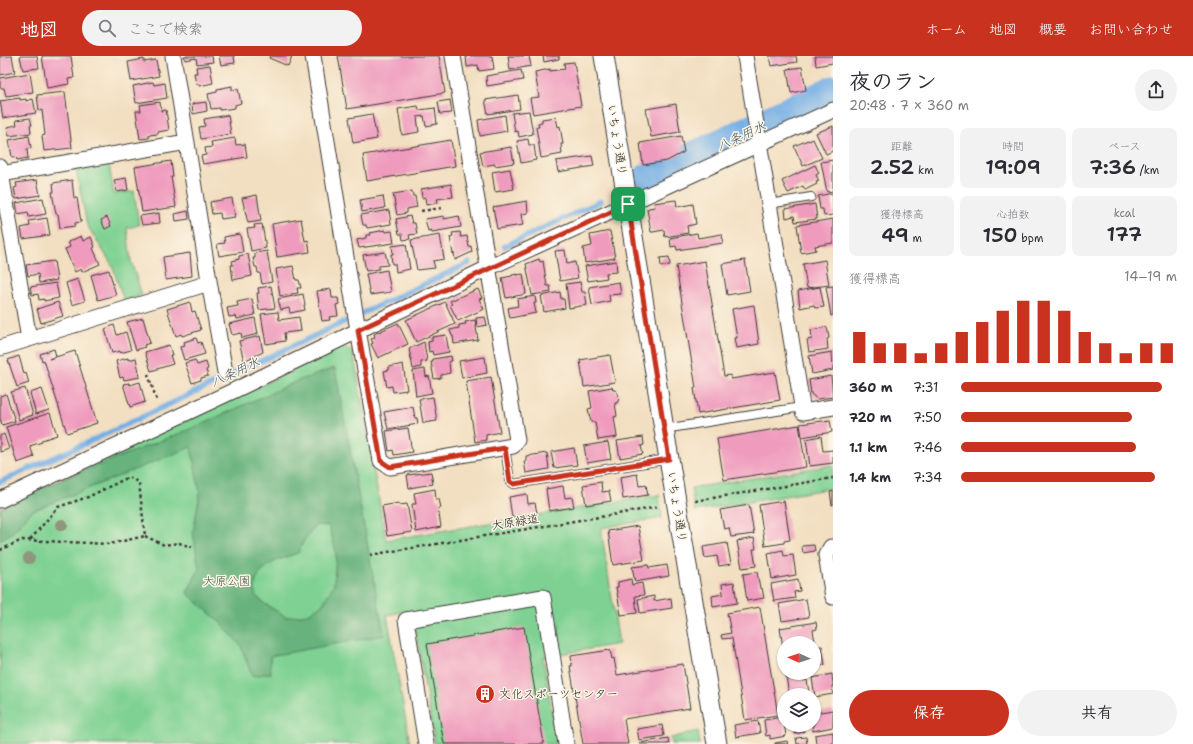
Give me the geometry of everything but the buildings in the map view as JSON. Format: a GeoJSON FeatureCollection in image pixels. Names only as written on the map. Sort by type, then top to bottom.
{"type":"FeatureCollection","features":[{"type":"Feature","properties":{"kind":"street"},"geometry":{"type":"LineString","coordinates":[[173,56],[209,284],[225,372]]}},
{"type":"Feature","properties":{"kind":"street"},"geometry":{"type":"LineString","coordinates":[[314,56],[381,461],[390,467],[505,448],[513,446],[517,440],[453,56]]}},
{"type":"Feature","properties":{"kind":"street","name":"いちょう通り"},"geometry":{"type":"LineString","coordinates":[[604,56],[664,429],[717,744]]}},
{"type":"Feature","properties":{"kind":"street"},"geometry":{"type":"LineString","coordinates":[[745,56],[803,412],[833,407]]}},
{"type":"Feature","properties":{"kind":"street"},"geometry":{"type":"LineString","coordinates":[[0,500],[214,400],[357,322],[488,268],[628,204],[759,141],[833,110]]}},
{"type":"Feature","properties":{"kind":"street"},"geometry":{"type":"LineString","coordinates":[[29,339],[4,216],[1,170],[187,142]]}},
{"type":"Feature","properties":{"kind":"street"},"geometry":{"type":"LineString","coordinates":[[0,348],[209,284]]}},
{"type":"Feature","properties":{"kind":"street"},"geometry":{"type":"LineString","coordinates":[[833,547],[826,555],[833,597]]}},
{"type":"Feature","properties":{"kind":"street"},"geometry":{"type":"LineString","coordinates":[[426,744],[406,620],[543,597],[566,744]]}},
{"type":"Feature","properties":{"kind":"lane"},"geometry":{"type":"LineString","coordinates":[[769,204],[811,197]]}},
{"type":"Feature","properties":{"kind":"lane"},"geometry":{"type":"LineString","coordinates":[[664,429],[802,407]]}},
{"type":"Feature","properties":{"kind":"lane"},"geometry":{"type":"LineString","coordinates":[[505,448],[510,481],[514,484],[669,459]]}},
{"type":"Feature","properties":{"kind":"path"},"geometry":{"type":"LineString","coordinates":[[421,211],[442,208]]}},
{"type":"Feature","properties":{"kind":"path"},"geometry":{"type":"LineString","coordinates":[[148,374],[157,401]]}},
{"type":"Feature","properties":{"kind":"path"},"geometry":{"type":"LineString","coordinates":[[30,540],[58,508],[88,498],[129,477],[139,483],[145,536]]}},
{"type":"Feature","properties":{"kind":"path"},"geometry":{"type":"LineString","coordinates":[[690,502],[833,478]]}},
{"type":"Feature","properties":{"kind":"path","name":"大原緑道"},"geometry":{"type":"LineString","coordinates":[[370,555],[664,506]]}},
{"type":"Feature","properties":{"kind":"path"},"geometry":{"type":"LineString","coordinates":[[0,550],[22,540],[110,544],[145,536],[164,545],[179,543],[192,547]]}},
{"type":"Feature","properties":{"kind":"green space"},"geometry":{"type":"Polygon","coordinates":[[[109,164],[114,194],[134,191],[139,225],[127,228],[131,261],[142,295],[124,301],[112,265],[87,225],[76,170],[109,164]]]}},
{"type":"Feature","properties":{"kind":"green space","name":"大原公園"},"geometry":{"type":"Polygon","coordinates":[[[343,347],[353,351],[386,540],[659,495],[662,518],[601,528],[619,644],[543,657],[557,744],[435,744],[412,610],[387,615],[410,744],[0,744],[0,508],[343,347]]]}},
{"type":"Feature","properties":{"kind":"green space"},"geometry":{"type":"Polygon","coordinates":[[[335,368],[384,635],[270,656],[271,673],[252,676],[241,646],[223,625],[187,593],[199,569],[193,532],[200,493],[191,447],[32,511],[12,533],[0,540],[0,509],[23,495],[188,430],[300,380],[335,368]],[[316,525],[303,542],[298,553],[273,562],[263,570],[255,583],[255,595],[265,604],[286,617],[308,614],[323,604],[334,584],[336,552],[329,526],[316,525]]]}},
{"type":"Feature","properties":{"kind":"green space"},"geometry":{"type":"Polygon","coordinates":[[[833,465],[833,488],[695,511],[691,488],[833,465]]]}},
{"type":"Feature","properties":{"kind":"green space"},"geometry":{"type":"Polygon","coordinates":[[[698,731],[700,744],[672,744],[671,738],[698,731]]]}},
{"type":"Feature","properties":{"kind":"waterway","name":"八条用水"},"geometry":{"type":"LineString","coordinates":[[649,179],[833,92]]}},
{"type":"Feature","properties":{"kind":"waterway","name":"八条用水"},"geometry":{"type":"LineString","coordinates":[[505,246],[601,201]]}},
{"type":"Feature","properties":{"kind":"waterway","name":"八条用水"},"geometry":{"type":"LineString","coordinates":[[0,482],[102,436],[469,263]]}},
{"type":"Feature","properties":{"kind":"place","name":"文化スポーツセンター"},"geometry":{"type":"Point","coordinates":[485,694]}},
{"type":"Feature","properties":{"kind":"route"},"geometry":{"type":"LineString","coordinates":[[628,204],[669,459],[514,484],[510,481],[505,448],[390,467],[381,461],[358,330],[488,268],[628,204]]}}]}
